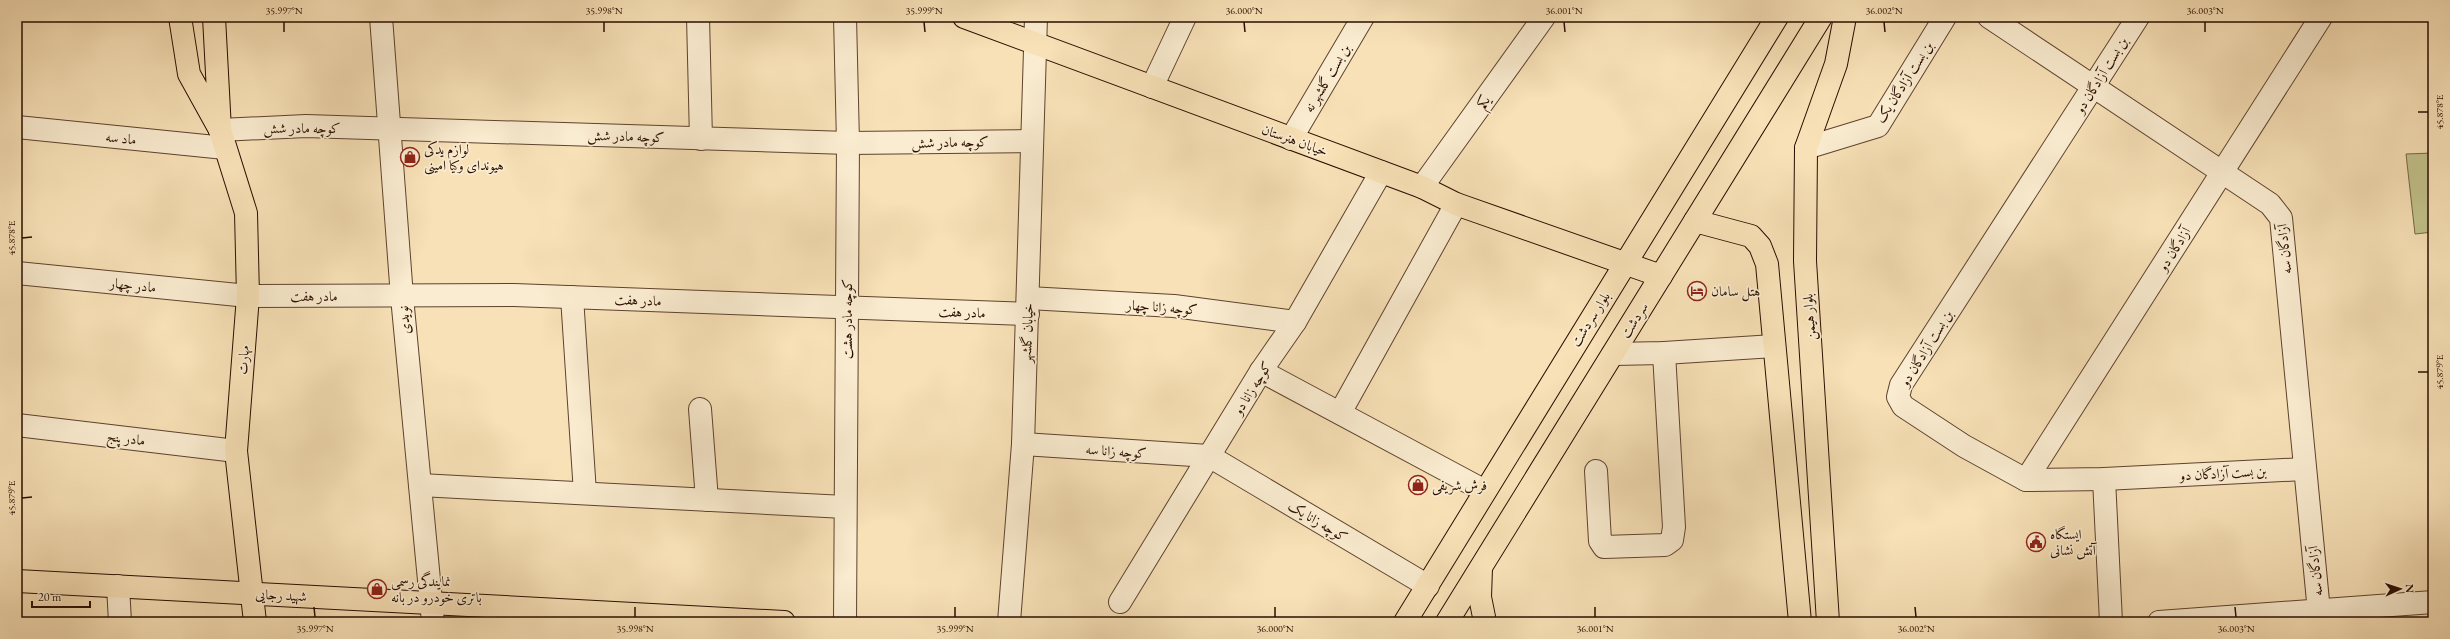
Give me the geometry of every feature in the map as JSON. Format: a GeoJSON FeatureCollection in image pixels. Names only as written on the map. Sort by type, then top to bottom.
{"type":"FeatureCollection","features":[{"type":"Feature","properties":{"kind":"main road","name":"مهارت"},"geometry":{"type":"LineString","coordinates":[[180,17],[189,74],[222,139],[246,213],[248,296],[236,451],[254,622]]}},
{"type":"Feature","properties":{"kind":"main road","name":"مهارت"},"geometry":{"type":"LineString","coordinates":[[214,17],[222,139]]}},
{"type":"Feature","properties":{"kind":"main road","name":"خیابان هنرستان"},"geometry":{"type":"LineString","coordinates":[[964,17],[1422,187],[1456,204],[1661,276]]}},
{"type":"Feature","properties":{"kind":"main road","name":"بلوار سردشت"},"geometry":{"type":"LineString","coordinates":[[1404,622],[1428,586],[1484,491],[1777,17]]}},
{"type":"Feature","properties":{"kind":"main road","name":"سردشت"},"geometry":{"type":"LineString","coordinates":[[1447,622],[1821,17]]}},
{"type":"Feature","properties":{"kind":"main road","name":"بلوار هیمن"},"geometry":{"type":"LineString","coordinates":[[1828,622],[1805,261],[1806,148],[1836,64],[1845,17]]}},
{"type":"Feature","properties":{"kind":"main road"},"geometry":{"type":"LineString","coordinates":[[1695,220],[1751,236],[1760,246],[1767,264],[1800,622]]}},
{"type":"Feature","properties":{"kind":"main road"},"geometry":{"type":"LineString","coordinates":[[1481,568],[1480,596],[1485,622]]}},
{"type":"Feature","properties":{"kind":"main road","name":"شهید رجایی"},"geometry":{"type":"LineString","coordinates":[[17,581],[252,594],[432,612],[784,622]]}},
{"type":"Feature","properties":{"kind":"main road"},"geometry":{"type":"LineString","coordinates":[[1810,622],[1821,622]]}},
{"type":"Feature","properties":{"kind":"street","name":"نویدی"},"geometry":{"type":"LineString","coordinates":[[381,17],[402,297],[432,612]]}},
{"type":"Feature","properties":{"kind":"street"},"geometry":{"type":"LineString","coordinates":[[698,17],[701,139]]}},
{"type":"Feature","properties":{"kind":"street","name":"کوچه مادر هشت"},"geometry":{"type":"LineString","coordinates":[[845,622],[848,143],[846,17]]}},
{"type":"Feature","properties":{"kind":"street","name":"خیابان گلشهر"},"geometry":{"type":"LineString","coordinates":[[1009,622],[1023,444],[1028,306],[1034,43],[1036,17]]}},
{"type":"Feature","properties":{"kind":"street"},"geometry":{"type":"LineString","coordinates":[[1152,87],[1185,17]]}},
{"type":"Feature","properties":{"kind":"street","name":"بن بست گلشهر نه"},"geometry":{"type":"LineString","coordinates":[[1291,139],[1363,17]]}},
{"type":"Feature","properties":{"kind":"street","name":"یکم"},"geometry":{"type":"LineString","coordinates":[[1422,187],[1544,17]]}},
{"type":"Feature","properties":{"kind":"street","name":"بن بست آزادگان یک"},"geometry":{"type":"LineString","coordinates":[[1806,148],[1878,126],[1945,17]]}},
{"type":"Feature","properties":{"kind":"street","name":"آزادگان سه"},"geometry":{"type":"LineString","coordinates":[[1988,17],[2270,204],[2281,218],[2304,469],[2320,616]]}},
{"type":"Feature","properties":{"kind":"street","name":"بن بست آزادگان دو"},"geometry":{"type":"LineString","coordinates":[[2138,17],[1901,385],[1898,397],[1903,406],[1964,446],[2026,480],[2104,479],[2304,469]]}},
{"type":"Feature","properties":{"kind":"street","name":"آزادگان دو"},"geometry":{"type":"LineString","coordinates":[[2026,480],[2321,17]]}},
{"type":"Feature","properties":{"kind":"street","name":"کوچه مادر شش"},"geometry":{"type":"LineString","coordinates":[[222,139],[306,126],[848,143],[1032,141]]}},
{"type":"Feature","properties":{"kind":"street","name":"ماد سه"},"geometry":{"type":"LineString","coordinates":[[17,127],[222,139]]}},
{"type":"Feature","properties":{"kind":"street","name":"کوچه زانا دو"},"geometry":{"type":"LineString","coordinates":[[1120,602],[1262,371],[1295,322],[1381,172]]}},
{"type":"Feature","properties":{"kind":"street"},"geometry":{"type":"LineString","coordinates":[[1340,413],[1456,204]]}},
{"type":"Feature","properties":{"kind":"street","name":"مادر چهار"},"geometry":{"type":"LineString","coordinates":[[17,273],[248,296]]}},
{"type":"Feature","properties":{"kind":"street","name":"مادر هفت"},"geometry":{"type":"LineString","coordinates":[[248,296],[402,297],[514,295],[847,307],[1028,306]]}},
{"type":"Feature","properties":{"kind":"street"},"geometry":{"type":"LineString","coordinates":[[572,297],[585,493]]}},
{"type":"Feature","properties":{"kind":"street","name":"کوچه زانا چهار"},"geometry":{"type":"LineString","coordinates":[[1028,306],[1174,306],[1295,322]]}},
{"type":"Feature","properties":{"kind":"street"},"geometry":{"type":"LineString","coordinates":[[1613,354],[1664,353],[1774,346]]}},
{"type":"Feature","properties":{"kind":"street"},"geometry":{"type":"LineString","coordinates":[[1596,470],[1600,541],[1604,547],[1665,545],[1672,540],[1674,527],[1664,353]]}},
{"type":"Feature","properties":{"kind":"street"},"geometry":{"type":"LineString","coordinates":[[1262,371],[1484,491]]}},
{"type":"Feature","properties":{"kind":"street"},"geometry":{"type":"LineString","coordinates":[[700,409],[707,500]]}},
{"type":"Feature","properties":{"kind":"street","name":"مادر پنج"},"geometry":{"type":"LineString","coordinates":[[17,425],[236,451]]}},
{"type":"Feature","properties":{"kind":"street","name":"کوچه زانا سه"},"geometry":{"type":"LineString","coordinates":[[1023,444],[1209,456]]}},
{"type":"Feature","properties":{"kind":"street","name":"کوچه زانا یک"},"geometry":{"type":"LineString","coordinates":[[1209,456],[1428,586]]}},
{"type":"Feature","properties":{"kind":"street"},"geometry":{"type":"LineString","coordinates":[[2104,479],[2111,622]]}},
{"type":"Feature","properties":{"kind":"street"},"geometry":{"type":"LineString","coordinates":[[420,485],[845,507]]}},
{"type":"Feature","properties":{"kind":"street"},"geometry":{"type":"LineString","coordinates":[[118,586],[120,622]]}},
{"type":"Feature","properties":{"kind":"street"},"geometry":{"type":"LineString","coordinates":[[2159,622],[2320,616],[2433,602]]}},
{"type":"Feature","properties":{"kind":"green space"},"geometry":{"type":"Polygon","coordinates":[[[2433,153],[2433,232],[2415,234],[2406,154],[2433,153]]]}},
{"type":"Feature","properties":{"kind":"place","name":"لوازم یدکى هیونداى وکیا امینى"},"geometry":{"type":"Point","coordinates":[410,157]}},
{"type":"Feature","properties":{"kind":"place","name":"هتل سامان"},"geometry":{"type":"Point","coordinates":[1697,291]}},
{"type":"Feature","properties":{"kind":"place","name":"فرش شریفی"},"geometry":{"type":"Point","coordinates":[1418,485]}},
{"type":"Feature","properties":{"kind":"place","name":"ایستگاه آتش نشانی"},"geometry":{"type":"Point","coordinates":[2036,542]}},
{"type":"Feature","properties":{"kind":"place","name":"نمایندگی رسمی باتری خودرو در بانه"},"geometry":{"type":"Point","coordinates":[377,589]}}]}
